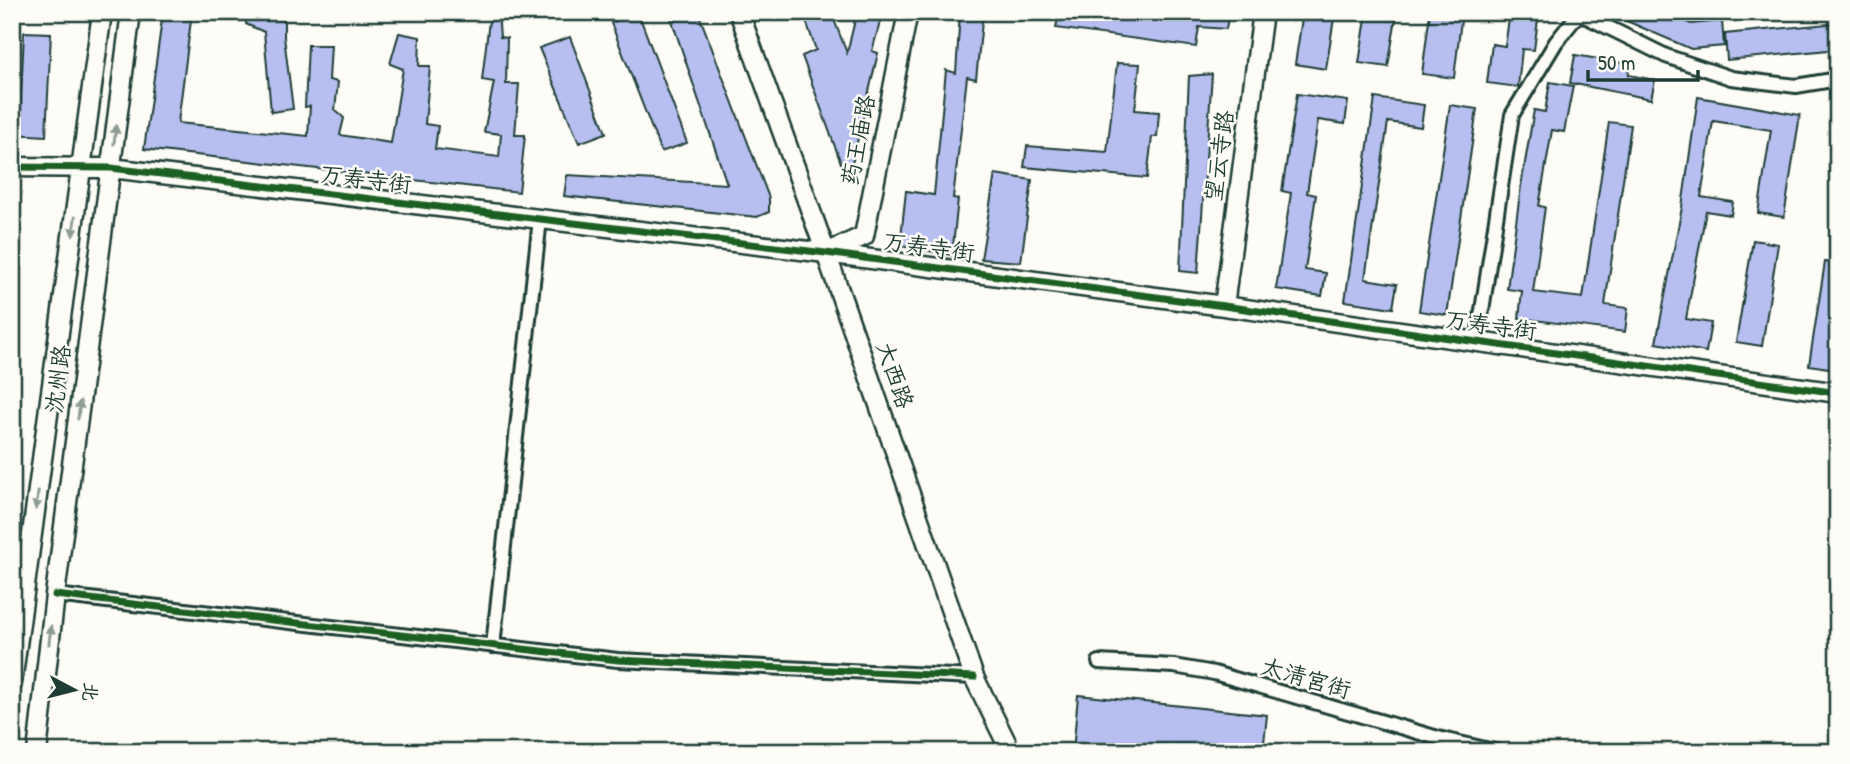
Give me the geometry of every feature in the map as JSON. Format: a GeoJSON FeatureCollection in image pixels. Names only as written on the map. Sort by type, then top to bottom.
{"type":"FeatureCollection","features":[{"type":"Feature","properties":{"kind":"street","name":"沈州路"},"geometry":{"type":"LineString","coordinates":[[12,683],[103,12]]}},
{"type":"Feature","properties":{"kind":"street","name":"沈州路"},"geometry":{"type":"LineString","coordinates":[[37,752],[131,12]]}},
{"type":"Feature","properties":{"kind":"street","name":"大西路"},"geometry":{"type":"LineString","coordinates":[[739,12],[974,677],[1012,752]]}},
{"type":"Feature","properties":{"kind":"street","name":"药王庙路"},"geometry":{"type":"LineString","coordinates":[[826,253],[864,236],[908,12]]}},
{"type":"Feature","properties":{"kind":"street","name":"望云寺路"},"geometry":{"type":"LineString","coordinates":[[1224,306],[1263,12]]}},
{"type":"Feature","properties":{"kind":"street"},"geometry":{"type":"LineString","coordinates":[[1478,343],[1512,115],[1556,43],[1579,13],[1666,56],[1731,78],[1796,86],[1838,79]]}},
{"type":"Feature","properties":{"kind":"street","name":"万寿寺街"},"geometry":{"type":"LineString","coordinates":[[12,167],[111,168],[826,253],[1224,306],[1838,394]]}},
{"type":"Feature","properties":{"kind":"street"},"geometry":{"type":"LineString","coordinates":[[494,646],[540,219]]}},
{"type":"Feature","properties":{"kind":"street"},"geometry":{"type":"LineString","coordinates":[[55,595],[618,660],[974,677]]}},
{"type":"Feature","properties":{"kind":"street","name":"太清宫街"},"geometry":{"type":"LineString","coordinates":[[1099,662],[1174,666],[1214,673],[1438,738],[1498,752]]}},
{"type":"Feature","properties":{"kind":"building"},"geometry":{"type":"Polygon","coordinates":[[[163,12],[192,12],[178,123],[308,136],[310,106],[305,107],[308,45],[331,45],[329,80],[338,82],[335,110],[344,118],[340,135],[391,143],[403,69],[390,64],[399,33],[420,37],[419,66],[430,66],[425,124],[438,126],[435,149],[499,157],[501,134],[484,132],[494,82],[482,80],[490,12],[498,12],[500,37],[507,38],[506,84],[519,84],[515,135],[525,135],[519,192],[144,149],[163,12]]]}},
{"type":"Feature","properties":{"kind":"building"},"geometry":{"type":"Polygon","coordinates":[[[247,12],[284,12],[284,37],[293,109],[271,112],[264,32],[246,24],[247,12]]]}},
{"type":"Feature","properties":{"kind":"building"},"geometry":{"type":"Polygon","coordinates":[[[638,12],[687,143],[661,152],[611,23],[638,12]]]}},
{"type":"Feature","properties":{"kind":"building"},"geometry":{"type":"Polygon","coordinates":[[[669,12],[698,12],[769,198],[769,212],[757,217],[564,196],[567,175],[727,184],[669,12]]]}},
{"type":"Feature","properties":{"kind":"building"},"geometry":{"type":"Polygon","coordinates":[[[803,12],[831,12],[847,53],[857,12],[883,12],[872,51],[878,53],[851,168],[842,166],[802,56],[816,50],[803,12]]]}},
{"type":"Feature","properties":{"kind":"building"},"geometry":{"type":"Polygon","coordinates":[[[960,12],[983,12],[976,79],[967,77],[953,198],[958,199],[952,255],[900,246],[906,191],[934,195],[946,70],[956,73],[960,12]]]}},
{"type":"Feature","properties":{"kind":"building"},"geometry":{"type":"Polygon","coordinates":[[[1059,12],[1229,12],[1226,29],[1199,27],[1196,47],[1056,28],[1059,12]]]}},
{"type":"Feature","properties":{"kind":"building"},"geometry":{"type":"Polygon","coordinates":[[[1303,12],[1335,12],[1326,69],[1295,64],[1303,12]]]}},
{"type":"Feature","properties":{"kind":"building"},"geometry":{"type":"Polygon","coordinates":[[[1367,12],[1397,12],[1388,67],[1359,63],[1367,12]]]}},
{"type":"Feature","properties":{"kind":"building"},"geometry":{"type":"Polygon","coordinates":[[[1430,12],[1462,12],[1454,78],[1422,74],[1430,12]]]}},
{"type":"Feature","properties":{"kind":"building"},"geometry":{"type":"Polygon","coordinates":[[[1510,12],[1539,12],[1534,50],[1522,49],[1518,87],[1487,83],[1492,44],[1505,46],[1510,12]]]}},
{"type":"Feature","properties":{"kind":"building"},"geometry":{"type":"Polygon","coordinates":[[[1606,12],[1664,12],[1691,24],[1722,21],[1724,46],[1691,49],[1606,12]]]}},
{"type":"Feature","properties":{"kind":"building"},"geometry":{"type":"Polygon","coordinates":[[[1838,23],[1838,49],[1727,60],[1725,34],[1838,23]]]}},
{"type":"Feature","properties":{"kind":"building"},"geometry":{"type":"Polygon","coordinates":[[[24,32],[51,33],[46,136],[12,134],[12,116],[20,117],[24,32]]]}},
{"type":"Feature","properties":{"kind":"building"},"geometry":{"type":"Polygon","coordinates":[[[570,37],[606,133],[579,143],[539,48],[570,37]]]}},
{"type":"Feature","properties":{"kind":"building"},"geometry":{"type":"Polygon","coordinates":[[[1575,55],[1628,64],[1629,75],[1655,80],[1651,99],[1570,83],[1575,55]]]}},
{"type":"Feature","properties":{"kind":"building"},"geometry":{"type":"Polygon","coordinates":[[[1117,63],[1140,64],[1135,110],[1159,112],[1157,137],[1152,137],[1147,178],[1024,167],[1027,146],[1107,152],[1117,63]]]}},
{"type":"Feature","properties":{"kind":"building"},"geometry":{"type":"Polygon","coordinates":[[[1212,74],[1198,273],[1180,271],[1189,76],[1212,74]]]}},
{"type":"Feature","properties":{"kind":"building"},"geometry":{"type":"Polygon","coordinates":[[[1550,82],[1573,86],[1564,132],[1552,130],[1539,206],[1545,207],[1533,292],[1583,298],[1609,122],[1631,125],[1605,305],[1628,308],[1625,332],[1519,318],[1522,291],[1507,289],[1534,110],[1545,112],[1550,82]]]}},
{"type":"Feature","properties":{"kind":"building"},"geometry":{"type":"Polygon","coordinates":[[[1297,94],[1348,101],[1345,124],[1318,120],[1307,193],[1316,195],[1305,270],[1326,273],[1322,296],[1276,289],[1291,193],[1282,191],[1297,94]]]}},
{"type":"Feature","properties":{"kind":"building"},"geometry":{"type":"Polygon","coordinates":[[[1698,97],[1800,115],[1784,217],[1758,213],[1771,130],[1713,121],[1701,197],[1733,202],[1731,215],[1706,211],[1686,319],[1711,323],[1706,352],[1656,343],[1682,207],[1698,97]]]}},
{"type":"Feature","properties":{"kind":"building"},"geometry":{"type":"Polygon","coordinates":[[[1375,98],[1424,105],[1421,127],[1388,122],[1365,279],[1397,284],[1393,308],[1345,301],[1375,98]]]}},
{"type":"Feature","properties":{"kind":"building"},"geometry":{"type":"Polygon","coordinates":[[[1450,105],[1477,109],[1447,315],[1419,311],[1450,105]]]}},
{"type":"Feature","properties":{"kind":"building"},"geometry":{"type":"Polygon","coordinates":[[[995,174],[1032,180],[1021,262],[981,259],[995,174]]]}},
{"type":"Feature","properties":{"kind":"building"},"geometry":{"type":"Polygon","coordinates":[[[1753,240],[1778,244],[1762,346],[1736,342],[1753,240]]]}},
{"type":"Feature","properties":{"kind":"building"},"geometry":{"type":"Polygon","coordinates":[[[1825,262],[1838,264],[1838,350],[1835,369],[1809,365],[1825,262]]]}},
{"type":"Feature","properties":{"kind":"building"},"geometry":{"type":"Polygon","coordinates":[[[1078,695],[1267,715],[1263,752],[1073,752],[1078,695]]]}},
{"type":"Feature","properties":{"kind":"cycle path"},"geometry":{"type":"LineString","coordinates":[[12,167],[111,168],[826,253],[1838,393]]}},
{"type":"Feature","properties":{"kind":"cycle path"},"geometry":{"type":"LineString","coordinates":[[55,595],[618,660],[974,677]]}}]}
